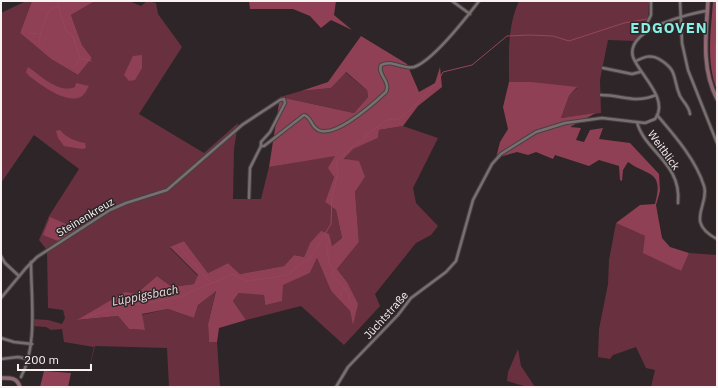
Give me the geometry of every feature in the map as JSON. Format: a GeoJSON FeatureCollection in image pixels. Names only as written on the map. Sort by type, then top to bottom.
{"type":"FeatureCollection","features":[{"type":"Feature","properties":{"kind":"main road"},"geometry":{"type":"LineString","coordinates":[[708,1],[706,64],[709,78],[717,99]]}},
{"type":"Feature","properties":{"kind":"main road"},"geometry":{"type":"LineString","coordinates":[[1,378],[13,378],[18,381],[20,387]]}},
{"type":"Feature","properties":{"kind":"street"},"geometry":{"type":"LineString","coordinates":[[452,1],[470,14]]}},
{"type":"Feature","properties":{"kind":"street"},"geometry":{"type":"LineString","coordinates":[[249,198],[250,168],[261,146],[264,146],[304,115],[308,117],[317,130],[322,131],[341,126],[353,120],[387,90],[387,82],[380,70],[381,65],[389,63],[410,67],[416,66],[442,45],[470,14],[479,1]]}},
{"type":"Feature","properties":{"kind":"street"},"geometry":{"type":"LineString","coordinates":[[650,30],[647,23],[651,15],[651,1]]}},
{"type":"Feature","properties":{"kind":"street"},"geometry":{"type":"LineString","coordinates":[[680,1],[682,43],[688,70],[717,144]]}},
{"type":"Feature","properties":{"kind":"street"},"geometry":{"type":"LineString","coordinates":[[707,11],[667,21],[650,30],[639,39],[634,48],[633,56],[640,72],[653,87],[656,95],[658,115],[699,170],[705,188],[700,210],[701,222],[706,231],[717,239]]}},
{"type":"Feature","properties":{"kind":"street"},"geometry":{"type":"LineString","coordinates":[[636,61],[645,57],[654,56],[670,66],[680,96],[688,107],[690,114]]}},
{"type":"Feature","properties":{"kind":"street"},"geometry":{"type":"LineString","coordinates":[[603,68],[632,74],[640,72]]}},
{"type":"Feature","properties":{"kind":"street"},"geometry":{"type":"LineString","coordinates":[[601,95],[610,95],[637,100],[656,95]]}},
{"type":"Feature","properties":{"kind":"street","name":"Steinenkreuz"},"geometry":{"type":"LineString","coordinates":[[1,298],[31,262],[110,210],[126,203],[167,190],[242,125],[280,100],[284,100],[285,103],[270,132],[261,142],[261,146]]}},
{"type":"Feature","properties":{"kind":"street"},"geometry":{"type":"LineString","coordinates":[[637,122],[642,123],[655,119],[658,115]]}},
{"type":"Feature","properties":{"kind":"street","name":"Jüchtstraße"},"geometry":{"type":"LineString","coordinates":[[336,387],[348,367],[398,315],[411,298],[446,272],[456,260],[473,200],[492,164],[501,154],[536,132],[565,123],[602,118],[637,122]]}},
{"type":"Feature","properties":{"kind":"street"},"geometry":{"type":"LineString","coordinates":[[655,119],[663,122]]}},
{"type":"Feature","properties":{"kind":"street","name":"Weitblick"},"geometry":{"type":"LineString","coordinates":[[637,122],[640,130],[672,172],[678,191],[678,203]]}},
{"type":"Feature","properties":{"kind":"street","name":"Weitblick"},"geometry":{"type":"LineString","coordinates":[[640,130],[642,123]]}},
{"type":"Feature","properties":{"kind":"street"},"geometry":{"type":"LineString","coordinates":[[1,256],[5,263],[19,276]]}},
{"type":"Feature","properties":{"kind":"street"},"geometry":{"type":"LineString","coordinates":[[21,377],[32,344],[31,262]]}},
{"type":"Feature","properties":{"kind":"street"},"geometry":{"type":"LineString","coordinates":[[1,338],[14,342],[32,344]]}},
{"type":"Feature","properties":{"kind":"street"},"geometry":{"type":"LineString","coordinates":[[1,359],[18,357],[28,359]]}},
{"type":"Feature","properties":{"kind":"shaded area"},"geometry":{"type":"Polygon","coordinates":[[[26,1],[32,1],[20,33],[51,59],[78,75],[92,58],[82,45],[71,15],[95,1],[129,1],[141,6],[147,1],[156,3],[158,14],[182,47],[139,114],[204,153],[238,123],[234,149],[233,199],[261,199],[269,167],[336,155],[334,177],[325,202],[336,210],[342,238],[332,246],[310,243],[304,257],[294,255],[284,266],[240,274],[228,263],[208,273],[184,241],[170,248],[198,276],[194,284],[172,287],[157,276],[136,294],[78,320],[118,316],[129,329],[145,330],[141,315],[168,309],[194,318],[198,305],[216,290],[208,324],[209,342],[217,342],[220,387],[169,387],[167,348],[95,346],[85,387],[94,347],[64,342],[62,329],[51,330],[46,327],[33,326],[33,319],[48,320],[62,324],[65,318],[63,310],[48,308],[47,250],[39,240],[49,216],[79,169],[34,135],[1,183],[1,13],[26,1]]]}},
{"type":"Feature","properties":{"kind":"shaded area"},"geometry":{"type":"Polygon","coordinates":[[[32,1],[95,1],[71,15],[82,45],[92,58],[78,75],[51,59],[20,33],[32,1]]]}},
{"type":"Feature","properties":{"kind":"shaded area"},"geometry":{"type":"Polygon","coordinates":[[[249,1],[336,1],[334,15],[352,30],[331,20],[321,28],[310,16],[293,9],[250,9],[249,1]]]}},
{"type":"Feature","properties":{"kind":"shaded area"},"geometry":{"type":"Polygon","coordinates":[[[519,1],[649,1],[648,27],[635,41],[608,40],[600,80],[601,113],[561,118],[569,96],[577,88],[509,82],[509,51],[512,21],[519,1]]]}},
{"type":"Feature","properties":{"kind":"shaded area"},"geometry":{"type":"Polygon","coordinates":[[[713,1],[717,1],[717,90],[711,68],[710,57],[713,1]]]}},
{"type":"Feature","properties":{"kind":"shaded area"},"geometry":{"type":"Polygon","coordinates":[[[361,36],[407,64],[419,92],[435,83],[440,67],[442,87],[418,106],[403,126],[379,130],[378,138],[353,149],[344,159],[359,161],[365,177],[355,192],[359,242],[337,269],[347,282],[358,304],[353,325],[350,311],[331,291],[317,258],[310,273],[283,285],[282,301],[265,305],[264,295],[239,293],[233,301],[246,320],[219,328],[217,342],[209,342],[208,324],[216,291],[198,305],[194,318],[168,309],[142,314],[145,330],[129,329],[118,316],[77,320],[125,292],[136,294],[157,276],[172,287],[194,284],[198,275],[170,247],[184,241],[208,273],[228,263],[240,274],[284,266],[294,255],[304,257],[310,243],[321,231],[329,234],[332,246],[342,238],[336,210],[325,202],[334,177],[328,168],[335,156],[269,167],[280,97],[354,113],[368,97],[367,90],[346,72],[331,88],[301,91],[328,82],[361,36]]]}},
{"type":"Feature","properties":{"kind":"shaded area"},"geometry":{"type":"Polygon","coordinates":[[[142,55],[142,68],[135,80],[129,81],[124,75],[133,56],[142,55]]]}},
{"type":"Feature","properties":{"kind":"shaded area"},"geometry":{"type":"Polygon","coordinates":[[[28,67],[50,83],[63,88],[69,89],[75,87],[76,83],[89,86],[82,96],[69,98],[62,96],[54,93],[29,76],[26,72],[28,67]]]}},
{"type":"Feature","properties":{"kind":"shaded area"},"geometry":{"type":"Polygon","coordinates":[[[345,72],[367,90],[368,97],[354,113],[280,97],[301,91],[331,88],[345,72]]]}},
{"type":"Feature","properties":{"kind":"shaded area"},"geometry":{"type":"Polygon","coordinates":[[[509,82],[531,82],[577,87],[569,96],[561,118],[596,113],[570,127],[581,128],[576,140],[584,142],[590,130],[603,128],[599,139],[630,143],[659,174],[660,191],[656,205],[662,238],[670,247],[689,253],[681,271],[643,253],[645,236],[616,223],[640,205],[655,204],[658,185],[653,176],[628,162],[623,170],[622,181],[620,180],[619,166],[599,160],[589,166],[555,155],[553,159],[536,152],[528,155],[517,152],[496,158],[500,142],[508,129],[503,107],[509,82]]]}},
{"type":"Feature","properties":{"kind":"shaded area"},"geometry":{"type":"Polygon","coordinates":[[[403,126],[438,138],[413,188],[416,203],[438,226],[431,235],[416,243],[375,294],[380,306],[344,345],[301,306],[246,320],[233,301],[240,292],[264,295],[265,305],[282,285],[310,273],[317,258],[331,291],[350,311],[353,324],[347,282],[337,269],[359,242],[355,192],[365,177],[344,160],[352,149],[378,138],[379,130],[403,126]]]}},
{"type":"Feature","properties":{"kind":"shaded area"},"geometry":{"type":"Polygon","coordinates":[[[60,130],[71,139],[85,143],[86,148],[82,149],[64,146],[58,138],[56,131],[60,130]]]}},
{"type":"Feature","properties":{"kind":"shaded area"},"geometry":{"type":"Polygon","coordinates":[[[50,217],[77,229],[58,241],[43,235],[50,217]]]}},
{"type":"Feature","properties":{"kind":"shaded area"},"geometry":{"type":"Polygon","coordinates":[[[616,223],[645,236],[680,271],[689,253],[717,255],[717,387],[651,387],[655,370],[646,368],[636,347],[613,355],[610,359],[598,357],[599,329],[608,284],[609,260],[616,223]]]}},
{"type":"Feature","properties":{"kind":"shaded area"},"geometry":{"type":"Polygon","coordinates":[[[518,349],[521,366],[535,387],[527,387],[507,381],[508,372],[518,349]]]}},
{"type":"Feature","properties":{"kind":"shaded area"},"geometry":{"type":"Polygon","coordinates":[[[44,371],[71,373],[68,387],[40,387],[44,371]]]}},
{"type":"Feature","properties":{"kind":"waterway"},"geometry":{"type":"LineString","coordinates":[[57,1],[65,29],[73,37],[80,58],[91,61]]}},
{"type":"Feature","properties":{"kind":"waterway","name":"Lüppigsbach"},"geometry":{"type":"LineString","coordinates":[[649,1],[650,9]]}},
{"type":"Feature","properties":{"kind":"waterway"},"geometry":{"type":"LineString","coordinates":[[717,1],[717,17]]}},
{"type":"Feature","properties":{"kind":"waterway"},"geometry":{"type":"LineString","coordinates":[[40,46],[40,35],[49,10],[57,7]]}},
{"type":"Feature","properties":{"kind":"waterway","name":"Lüppigsbach"},"geometry":{"type":"LineString","coordinates":[[87,317],[126,304],[137,305],[184,296],[233,274],[246,281],[287,275],[303,262],[309,260],[331,224],[332,196],[338,172],[336,161],[352,147],[363,141],[366,135],[387,120],[399,119],[437,83],[443,72],[472,65],[507,36],[553,36],[569,41],[624,23],[647,19],[649,16]]}},
{"type":"Feature","properties":{"kind":"waterway"},"geometry":{"type":"LineString","coordinates":[[28,33],[37,34]]}},
{"type":"Feature","properties":{"kind":"waterway"},"geometry":{"type":"LineString","coordinates":[[717,44],[717,71]]}},
{"type":"Feature","properties":{"kind":"waterway"},"geometry":{"type":"LineString","coordinates":[[75,67],[79,59]]}},
{"type":"Feature","properties":{"kind":"waterway"},"geometry":{"type":"LineString","coordinates":[[325,234],[330,240],[327,246],[329,263],[334,270],[332,274],[349,293],[349,300],[352,302]]}},
{"type":"Feature","properties":{"kind":"waterway"},"geometry":{"type":"LineString","coordinates":[[178,245],[210,282]]}},
{"type":"Feature","properties":{"kind":"waterway"},"geometry":{"type":"LineString","coordinates":[[341,296],[341,292],[345,289]]}},
{"type":"Feature","properties":{"kind":"district","name":"EDGOVEN"},"geometry":{"type":"Point","coordinates":[669,27]}}]}
